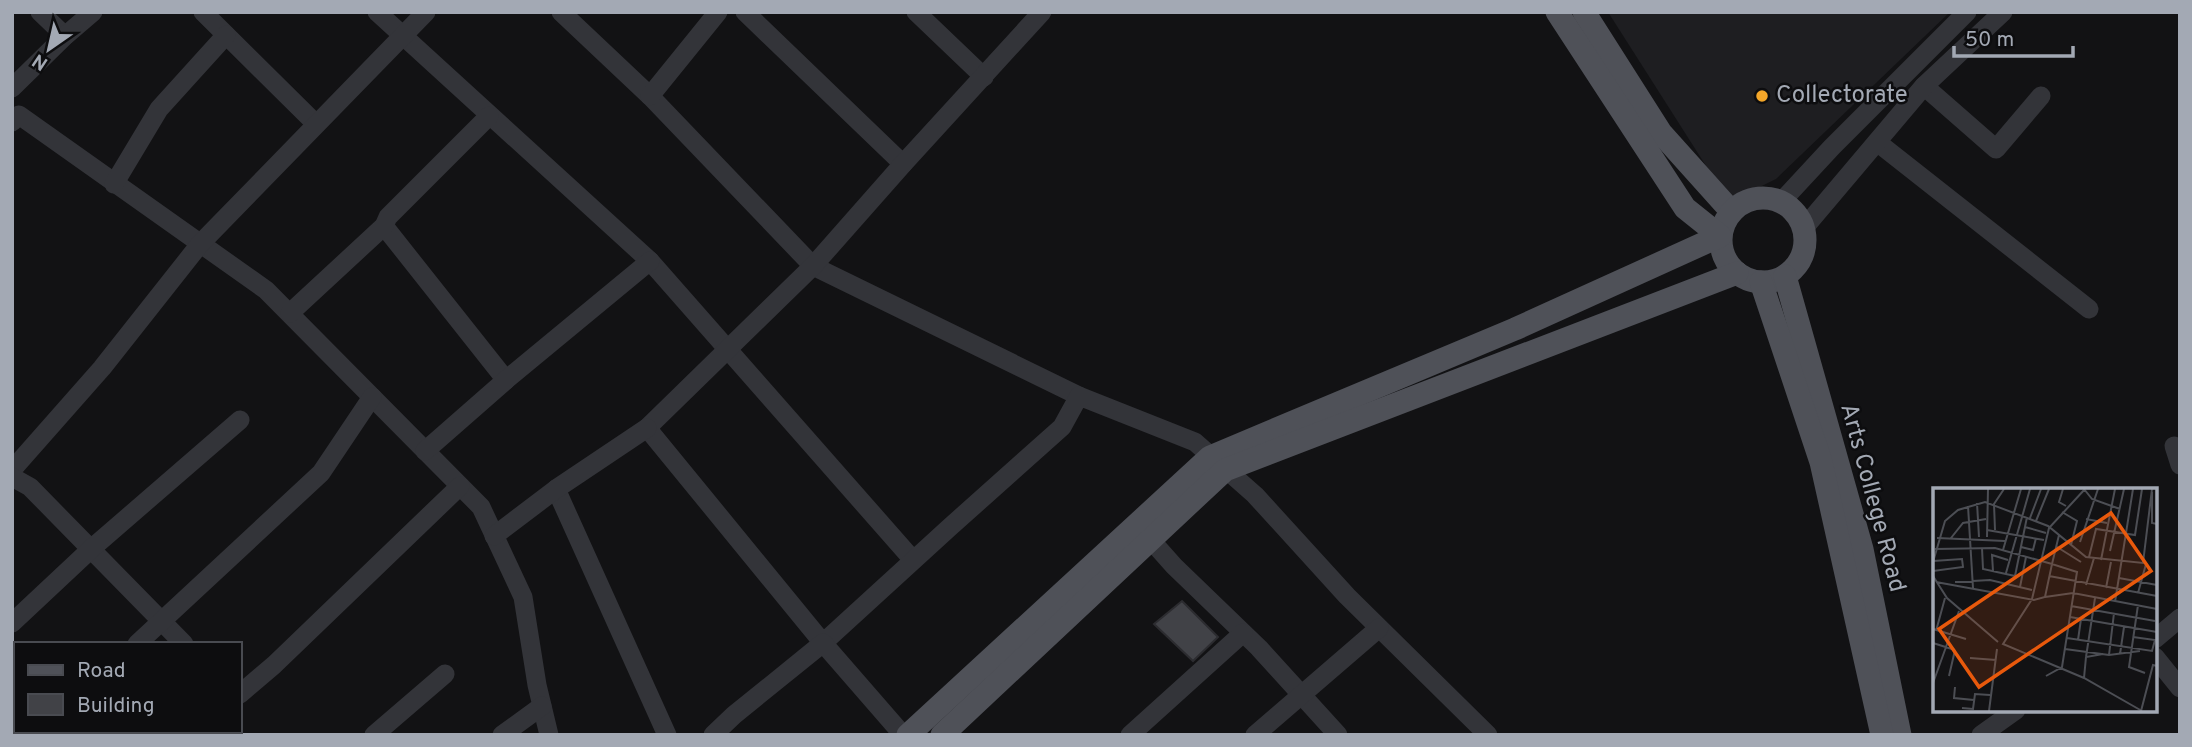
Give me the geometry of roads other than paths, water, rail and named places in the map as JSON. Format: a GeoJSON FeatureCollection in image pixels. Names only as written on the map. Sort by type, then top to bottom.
{"type":"FeatureCollection","features":[{"type":"Feature","properties":{"kind":"main road"},"geometry":{"type":"LineString","coordinates":[[1557,12],[1685,208],[1720,236]]}},
{"type":"Feature","properties":{"kind":"main road"},"geometry":{"type":"LineString","coordinates":[[1584,12],[1661,133],[1731,211]]}},
{"type":"Feature","properties":{"kind":"main road"},"geometry":{"type":"LineString","coordinates":[[1755,198],[1768,198],[1782,201],[1799,217],[1806,242],[1803,255],[1785,276],[1761,282],[1748,280],[1737,273],[1724,257],[1720,236],[1731,211],[1755,198]]}},
{"type":"Feature","properties":{"kind":"main road"},"geometry":{"type":"LineString","coordinates":[[906,735],[1218,463],[1720,236]]}},
{"type":"Feature","properties":{"kind":"main road"},"geometry":{"type":"LineString","coordinates":[[942,735],[1150,539],[1218,463],[1737,273]]}},
{"type":"Feature","properties":{"kind":"main road","name":"Arts College Road"},"geometry":{"type":"LineString","coordinates":[[1785,276],[1862,549],[1900,735]]}},
{"type":"Feature","properties":{"kind":"main road"},"geometry":{"type":"LineString","coordinates":[[1761,282],[1821,462],[1882,735]]}},
{"type":"Feature","properties":{"kind":"street"},"geometry":{"type":"LineString","coordinates":[[40,12],[65,36]]}},
{"type":"Feature","properties":{"kind":"street"},"geometry":{"type":"LineString","coordinates":[[12,88],[93,12]]}},
{"type":"Feature","properties":{"kind":"street"},"geometry":{"type":"LineString","coordinates":[[203,12],[316,124]]}},
{"type":"Feature","properties":{"kind":"street"},"geometry":{"type":"LineString","coordinates":[[377,12],[650,261],[914,560]]}},
{"type":"Feature","properties":{"kind":"street"},"geometry":{"type":"LineString","coordinates":[[12,470],[102,368],[200,244],[426,12]]}},
{"type":"Feature","properties":{"kind":"street"},"geometry":{"type":"LineString","coordinates":[[561,12],[650,96],[813,266],[1079,396],[1195,442],[1255,495],[1347,596],[1488,735]]}},
{"type":"Feature","properties":{"kind":"street"},"geometry":{"type":"LineString","coordinates":[[650,96],[718,12]]}},
{"type":"Feature","properties":{"kind":"street"},"geometry":{"type":"LineString","coordinates":[[745,12],[903,164]]}},
{"type":"Feature","properties":{"kind":"street"},"geometry":{"type":"LineString","coordinates":[[916,12],[984,77]]}},
{"type":"Feature","properties":{"kind":"street"},"geometry":{"type":"LineString","coordinates":[[495,536],[556,489],[647,428],[813,266],[1042,12]]}},
{"type":"Feature","properties":{"kind":"street"},"geometry":{"type":"LineString","coordinates":[[1782,201],[1967,12]]}},
{"type":"Feature","properties":{"kind":"street"},"geometry":{"type":"LineString","coordinates":[[1804,228],[1924,86],[2003,12]]}},
{"type":"Feature","properties":{"kind":"street"},"geometry":{"type":"LineString","coordinates":[[114,184],[159,110],[226,35]]}},
{"type":"Feature","properties":{"kind":"street"},"geometry":{"type":"LineString","coordinates":[[1924,86],[1996,149],[2041,96]]}},
{"type":"Feature","properties":{"kind":"street"},"geometry":{"type":"LineString","coordinates":[[14,115],[140,199],[266,290],[481,507],[523,597],[549,735]]}},
{"type":"Feature","properties":{"kind":"street"},"geometry":{"type":"LineString","coordinates":[[290,313],[384,226],[388,217],[489,116]]}},
{"type":"Feature","properties":{"kind":"street"},"geometry":{"type":"LineString","coordinates":[[1877,142],[2089,309]]}},
{"type":"Feature","properties":{"kind":"street"},"geometry":{"type":"LineString","coordinates":[[384,226],[506,380]]}},
{"type":"Feature","properties":{"kind":"street"},"geometry":{"type":"LineString","coordinates":[[425,451],[650,261]]}},
{"type":"Feature","properties":{"kind":"street"},"geometry":{"type":"LineString","coordinates":[[713,735],[743,707],[823,643],[1062,427],[1079,396]]}},
{"type":"Feature","properties":{"kind":"street"},"geometry":{"type":"LineString","coordinates":[[139,642],[321,473],[372,397]]}},
{"type":"Feature","properties":{"kind":"street"},"geometry":{"type":"LineString","coordinates":[[12,623],[91,549],[240,419]]}},
{"type":"Feature","properties":{"kind":"street"},"geometry":{"type":"LineString","coordinates":[[647,428],[823,643],[906,735]]}},
{"type":"Feature","properties":{"kind":"street"},"geometry":{"type":"LineString","coordinates":[[12,477],[30,487],[182,642]]}},
{"type":"Feature","properties":{"kind":"street"},"geometry":{"type":"LineString","coordinates":[[242,692],[274,665],[460,486]]}},
{"type":"Feature","properties":{"kind":"street"},"geometry":{"type":"LineString","coordinates":[[556,489],[667,735]]}},
{"type":"Feature","properties":{"kind":"street"},"geometry":{"type":"LineString","coordinates":[[1150,539],[1338,735]]}},
{"type":"Feature","properties":{"kind":"street"},"geometry":{"type":"LineString","coordinates":[[2157,637],[2180,618]]}},
{"type":"Feature","properties":{"kind":"street"},"geometry":{"type":"LineString","coordinates":[[1255,735],[1379,628]]}},
{"type":"Feature","properties":{"kind":"street"},"geometry":{"type":"LineString","coordinates":[[1130,735],[1243,633]]}},
{"type":"Feature","properties":{"kind":"street"},"geometry":{"type":"LineString","coordinates":[[2157,659],[2180,688]]}},
{"type":"Feature","properties":{"kind":"street"},"geometry":{"type":"LineString","coordinates":[[374,735],[444,674]]}},
{"type":"Feature","properties":{"kind":"street"},"geometry":{"type":"LineString","coordinates":[[502,735],[542,706]]}},
{"type":"Feature","properties":{"kind":"street"},"geometry":{"type":"LineString","coordinates":[[1981,735],[2013,712]]}},
{"type":"Feature","properties":{"kind":"place","name":"Collectorate"},"geometry":{"type":"Point","coordinates":[1762,96]}}]}
